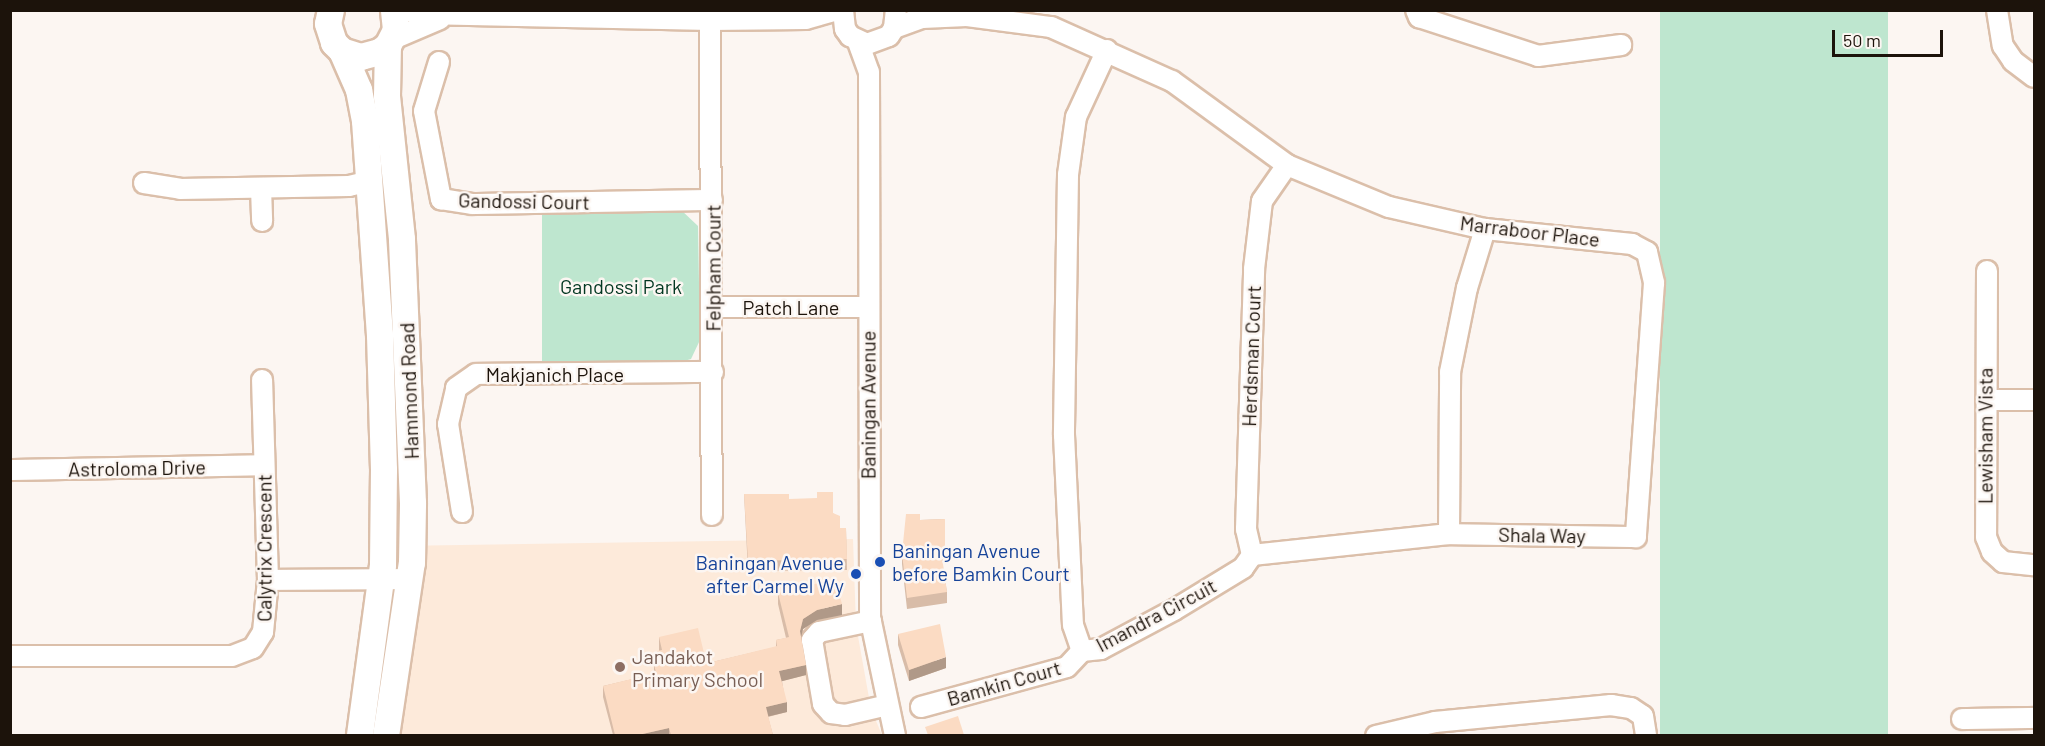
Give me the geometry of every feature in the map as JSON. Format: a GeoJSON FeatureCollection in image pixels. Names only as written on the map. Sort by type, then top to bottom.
{"type":"FeatureCollection","features":[{"type":"Feature","properties":{"kind":"main road","name":"Hammond Road"},"geometry":{"type":"LineString","coordinates":[[386,735],[410,579],[413,504],[410,388],[402,239],[387,96],[394,10]]}},
{"type":"Feature","properties":{"kind":"main road","name":"Hammond Road"},"geometry":{"type":"LineString","coordinates":[[330,12],[330,34],[342,51],[361,100],[370,181],[384,459],[381,579],[360,735]]}},
{"type":"Feature","properties":{"kind":"main road"},"geometry":{"type":"LineString","coordinates":[[342,51],[351,56],[371,56],[391,42]]}},
{"type":"Feature","properties":{"kind":"street"},"geometry":{"type":"LineString","coordinates":[[405,10],[451,15]]}},
{"type":"Feature","properties":{"kind":"street"},"geometry":{"type":"LineString","coordinates":[[1416,10],[1419,17],[1539,56],[1621,45]]}},
{"type":"Feature","properties":{"kind":"street"},"geometry":{"type":"LineString","coordinates":[[1997,10],[2002,46],[2013,61],[2034,77]]}},
{"type":"Feature","properties":{"kind":"street","name":"Marraboor Place"},"geometry":{"type":"LineString","coordinates":[[451,15],[629,15],[710,20],[806,19],[891,27],[914,14],[967,16],[1051,27],[1107,50],[1172,81],[1287,165],[1389,207],[1485,229],[1632,244],[1647,252],[1654,283],[1636,537]]}},
{"type":"Feature","properties":{"kind":"street"},"geometry":{"type":"LineString","coordinates":[[391,42],[422,24],[451,15]]}},
{"type":"Feature","properties":{"kind":"street","name":"Felpham Court"},"geometry":{"type":"LineString","coordinates":[[710,20],[713,307],[712,515]]}},
{"type":"Feature","properties":{"kind":"street","name":"Baningan Avenue"},"geometry":{"type":"LineString","coordinates":[[846,23],[869,72],[868,307],[871,621],[896,735]]}},
{"type":"Feature","properties":{"kind":"street","name":"Baningan Avenue"},"geometry":{"type":"LineString","coordinates":[[869,72],[891,27]]}},
{"type":"Feature","properties":{"kind":"street","name":"Imandra Circuit"},"geometry":{"type":"LineString","coordinates":[[1107,50],[1076,117],[1068,175],[1064,435],[1073,625],[1082,651],[1101,649],[1174,610],[1243,567],[1252,555]]}},
{"type":"Feature","properties":{"kind":"street","name":"Gandossi Court"},"geometry":{"type":"LineString","coordinates":[[439,62],[424,111],[441,199],[472,204],[712,200]]}},
{"type":"Feature","properties":{"kind":"street","name":"Herdsman Court"},"geometry":{"type":"LineString","coordinates":[[1252,555],[1246,529],[1254,269],[1262,201],[1287,165]]}},
{"type":"Feature","properties":{"kind":"street"},"geometry":{"type":"LineString","coordinates":[[144,183],[180,189],[348,186],[370,181]]}},
{"type":"Feature","properties":{"kind":"street"},"geometry":{"type":"LineString","coordinates":[[261,188],[262,221]]}},
{"type":"Feature","properties":{"kind":"street"},"geometry":{"type":"LineString","coordinates":[[1252,555],[1449,534],[1450,372],[1467,288],[1485,229]]}},
{"type":"Feature","properties":{"kind":"street","name":"Lewisham Vista"},"geometry":{"type":"LineString","coordinates":[[1987,272],[1986,537],[1992,552],[2003,562],[2034,565]]}},
{"type":"Feature","properties":{"kind":"street","name":"Patch Lane"},"geometry":{"type":"LineString","coordinates":[[713,307],[868,307]]}},
{"type":"Feature","properties":{"kind":"street","name":"Makjanich Place"},"geometry":{"type":"LineString","coordinates":[[462,512],[448,424],[456,388],[476,374],[713,372]]}},
{"type":"Feature","properties":{"kind":"street","name":"Calytrix Crescent"},"geometry":{"type":"LineString","coordinates":[[10,656],[232,656],[253,648],[263,632],[268,580],[262,380]]}},
{"type":"Feature","properties":{"kind":"street"},"geometry":{"type":"LineString","coordinates":[[1986,400],[2034,400]]}},
{"type":"Feature","properties":{"kind":"street","name":"Astroloma Drive"},"geometry":{"type":"LineString","coordinates":[[10,470],[264,465]]}},
{"type":"Feature","properties":{"kind":"street","name":"Shala Way"},"geometry":{"type":"LineString","coordinates":[[1449,534],[1636,537]]}},
{"type":"Feature","properties":{"kind":"street"},"geometry":{"type":"LineString","coordinates":[[268,580],[410,579]]}},
{"type":"Feature","properties":{"kind":"street"},"geometry":{"type":"LineString","coordinates":[[871,621],[819,632],[812,640],[823,704],[831,713],[845,715],[888,705]]}},
{"type":"Feature","properties":{"kind":"street","name":"Bamkin Court"},"geometry":{"type":"LineString","coordinates":[[921,707],[1067,667],[1082,651]]}},
{"type":"Feature","properties":{"kind":"street"},"geometry":{"type":"LineString","coordinates":[[1376,735],[1611,705],[1631,708],[1643,716],[1646,735]]}},
{"type":"Feature","properties":{"kind":"street"},"geometry":{"type":"LineString","coordinates":[[1962,718],[2001,728],[2034,718]]}},
{"type":"Feature","properties":{"kind":"shaded area","name":"Jandakot Primary School"},"geometry":{"type":"Polygon","coordinates":[[[853,539],[856,625],[871,709],[882,735],[367,736],[395,546],[853,539]]]}},
{"type":"Feature","properties":{"kind":"green space"},"geometry":{"type":"Polygon","coordinates":[[[1660,11],[1888,11],[1888,735],[1660,735],[1660,11]]]}},
{"type":"Feature","properties":{"kind":"green space","name":"Gandossi Park"},"geometry":{"type":"Polygon","coordinates":[[[680,209],[698,226],[700,340],[691,359],[677,363],[542,364],[542,210],[680,209]]]}},
{"type":"Feature","properties":{"kind":"building"},"geometry":{"type":"Polygon","coordinates":[[[817,492],[833,492],[833,513],[840,516],[840,528],[846,528],[847,559],[748,561],[744,494],[789,494],[789,499],[817,498],[817,492]]]}},
{"type":"Feature","properties":{"kind":"building"},"geometry":{"type":"Polygon","coordinates":[[[906,514],[920,514],[920,520],[945,519],[945,550],[941,550],[947,592],[907,598],[902,553],[906,514]]]}},
{"type":"Feature","properties":{"kind":"building"},"geometry":{"type":"Polygon","coordinates":[[[835,579],[842,604],[817,610],[803,619],[800,631],[806,665],[779,671],[787,702],[766,707],[773,735],[671,735],[669,728],[638,735],[615,735],[603,686],[656,673],[654,664],[660,662],[657,651],[662,650],[659,637],[698,628],[704,653],[709,652],[712,662],[777,646],[776,640],[789,637],[778,593],[835,579]]]}},
{"type":"Feature","properties":{"kind":"building"},"geometry":{"type":"Polygon","coordinates":[[[940,624],[946,657],[909,670],[898,634],[940,624]]]}},
{"type":"Feature","properties":{"kind":"building"},"geometry":{"type":"Polygon","coordinates":[[[958,716],[964,735],[928,735],[925,727],[958,716]]]}},
{"type":"Feature","properties":{"kind":"place","name":"Baningan Avenue before Bamkin Court"},"geometry":{"type":"Point","coordinates":[880,562]}},
{"type":"Feature","properties":{"kind":"place","name":"Baningan Avenue after Carmel Wy"},"geometry":{"type":"Point","coordinates":[856,574]}},
{"type":"Feature","properties":{"kind":"place","name":"Jandakot Primary School"},"geometry":{"type":"Point","coordinates":[620,667]}}]}
